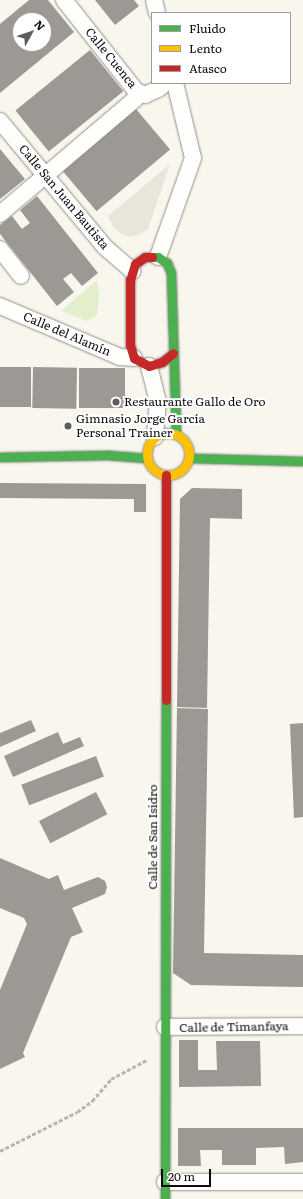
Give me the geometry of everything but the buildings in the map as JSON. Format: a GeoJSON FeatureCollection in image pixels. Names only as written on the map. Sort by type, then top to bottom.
{"type":"FeatureCollection","features":[{"type":"Feature","properties":{"kind":"street","name":"Calle Cuenca"},"geometry":{"type":"LineString","coordinates":[[64,0],[136,91],[145,95],[165,84]]}},
{"type":"Feature","properties":{"kind":"street"},"geometry":{"type":"LineString","coordinates":[[154,0],[157,12]]}},
{"type":"Feature","properties":{"kind":"street"},"geometry":{"type":"LineString","coordinates":[[158,257],[192,158],[175,84]]}},
{"type":"Feature","properties":{"kind":"street"},"geometry":{"type":"LineString","coordinates":[[0,214],[135,99],[136,91]]}},
{"type":"Feature","properties":{"kind":"street","name":"Calle San Juan Bautista"},"geometry":{"type":"LineString","coordinates":[[0,121],[106,248],[132,270]]}},
{"type":"Feature","properties":{"kind":"street"},"geometry":{"type":"LineString","coordinates":[[0,249],[21,276]]}},
{"type":"Feature","properties":{"kind":"street"},"geometry":{"type":"LineString","coordinates":[[173,353],[162,362],[150,366],[134,358],[130,345],[130,280],[135,264],[145,257],[158,257],[167,264],[171,273],[176,434]]}},
{"type":"Feature","properties":{"kind":"street","name":"Calle del Alamín"},"geometry":{"type":"LineString","coordinates":[[0,306],[120,357],[134,358]]}},
{"type":"Feature","properties":{"kind":"street"},"geometry":{"type":"LineString","coordinates":[[150,366],[158,401],[155,437]]}},
{"type":"Feature","properties":{"kind":"street"},"geometry":{"type":"LineString","coordinates":[[165,433],[176,434],[184,440],[188,448],[189,458],[185,467],[176,474],[166,475],[158,472],[151,466],[147,458],[147,450],[155,437],[165,433]]}},
{"type":"Feature","properties":{"kind":"street"},"geometry":{"type":"LineString","coordinates":[[0,457],[107,455],[147,458]]}},
{"type":"Feature","properties":{"kind":"street"},"geometry":{"type":"LineString","coordinates":[[189,458],[303,461]]}},
{"type":"Feature","properties":{"kind":"street","name":"Calle de San Isidro"},"geometry":{"type":"LineString","coordinates":[[165,1199],[166,475]]}},
{"type":"Feature","properties":{"kind":"street","name":"Calle de Timanfaya"},"geometry":{"type":"LineString","coordinates":[[165,1028],[303,1026]]}},
{"type":"Feature","properties":{"kind":"street"},"geometry":{"type":"LineString","coordinates":[[165,1182],[303,1182]]}},
{"type":"Feature","properties":{"kind":"path"},"geometry":{"type":"LineString","coordinates":[[0,1151],[77,1112],[92,1101],[110,1079],[165,1048]]}},
{"type":"Feature","properties":{"kind":"green space"},"geometry":{"type":"Polygon","coordinates":[[[97,280],[99,295],[97,315],[87,321],[61,311],[97,280]]]}},
{"type":"Feature","properties":{"kind":"shaded area"},"geometry":{"type":"Polygon","coordinates":[[[170,164],[148,229],[139,235],[129,237],[120,233],[113,227],[108,216],[170,164]]]}},
{"type":"Feature","properties":{"kind":"traffic: fast"},"geometry":{"type":"LineString","coordinates":[[152,257],[158,257],[167,263],[171,273],[176,434]]}},
{"type":"Feature","properties":{"kind":"traffic: fast"},"geometry":{"type":"LineString","coordinates":[[0,457],[107,455],[147,458]]}},
{"type":"Feature","properties":{"kind":"traffic: fast"},"geometry":{"type":"LineString","coordinates":[[189,458],[303,461]]}},
{"type":"Feature","properties":{"kind":"traffic: fast"},"geometry":{"type":"LineString","coordinates":[[165,1199],[166,700]]}},
{"type":"Feature","properties":{"kind":"traffic: slow"},"geometry":{"type":"LineString","coordinates":[[168,433],[183,439],[189,454],[183,469],[168,475],[153,469],[147,454],[153,439],[168,433]]}},
{"type":"Feature","properties":{"kind":"traffic: jam"},"geometry":{"type":"LineString","coordinates":[[152,257],[145,257],[135,264],[130,280],[130,345],[134,358],[149,366],[162,362],[173,353]]}},
{"type":"Feature","properties":{"kind":"traffic: jam"},"geometry":{"type":"LineString","coordinates":[[166,475],[166,700]]}},
{"type":"Feature","properties":{"kind":"place","name":"Restaurante Gallo de Oro"},"geometry":{"type":"Point","coordinates":[116,402]}},
{"type":"Feature","properties":{"kind":"place","name":"Gimnasio Jorge García Personal Trainer"},"geometry":{"type":"Point","coordinates":[68,426]}}]}
